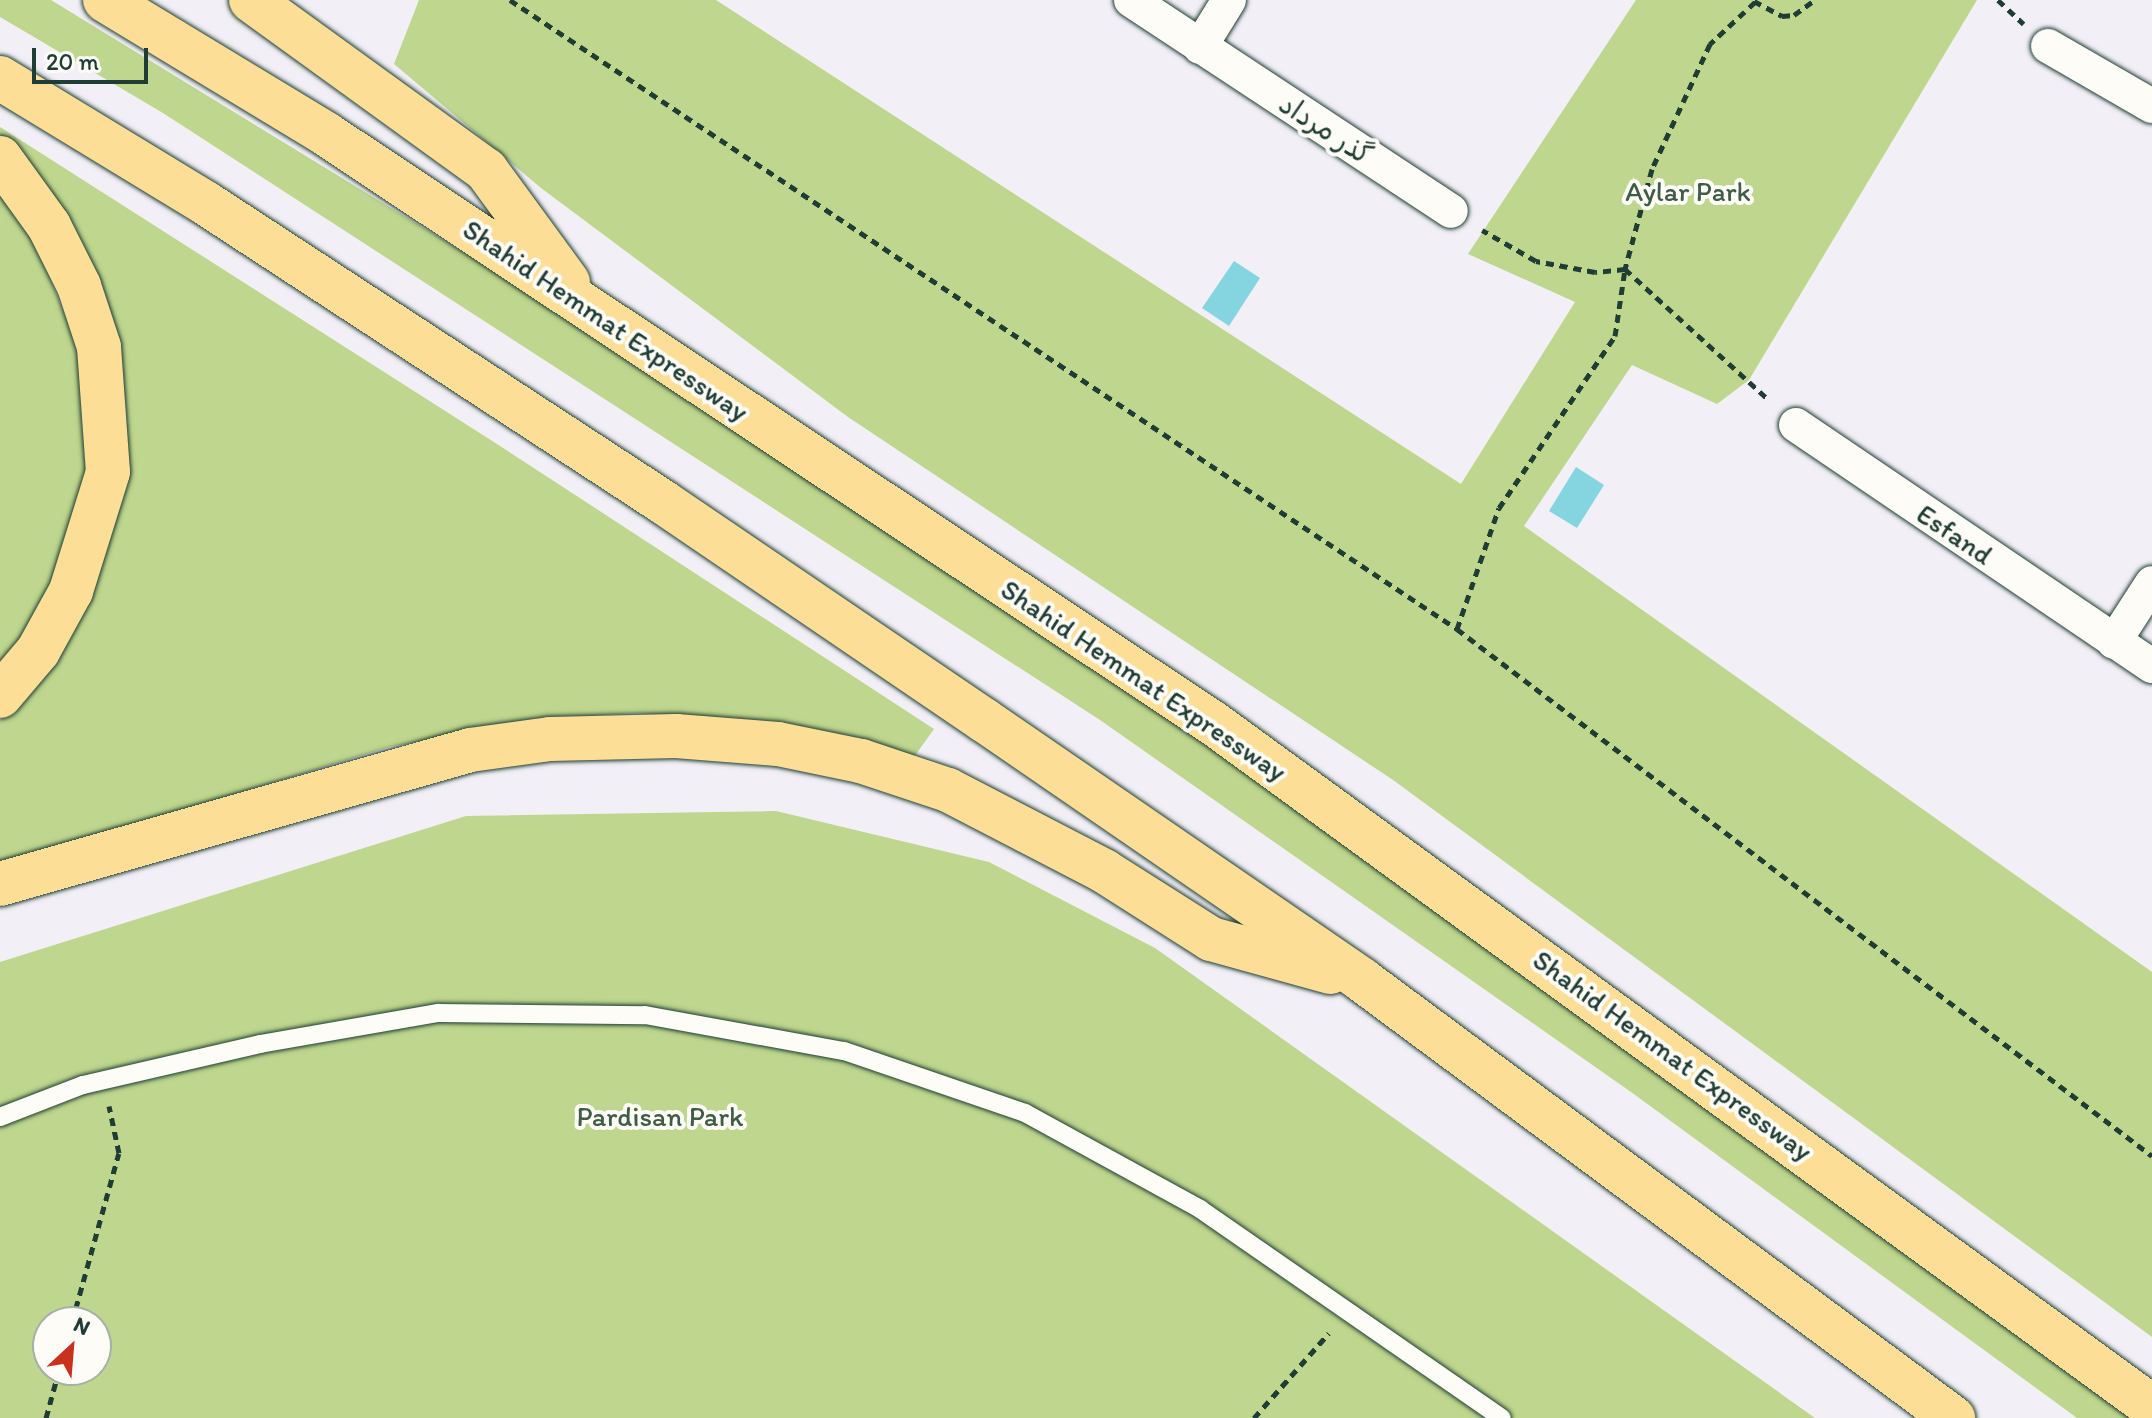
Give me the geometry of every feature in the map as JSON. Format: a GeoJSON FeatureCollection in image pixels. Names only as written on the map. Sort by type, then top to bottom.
{"type":"FeatureCollection","features":[{"type":"Feature","properties":{"kind":"highway","name":"Shahid Hemmat Expressway"},"geometry":{"type":"LineString","coordinates":[[105,0],[326,134],[1213,723],[2152,1407]]}},
{"type":"Feature","properties":{"kind":"highway"},"geometry":{"type":"LineString","coordinates":[[251,0],[486,170],[586,307]]}},
{"type":"Feature","properties":{"kind":"highway"},"geometry":{"type":"LineString","coordinates":[[0,78],[207,204],[663,502],[1362,980],[1953,1418]]}},
{"type":"Feature","properties":{"kind":"highway"},"geometry":{"type":"LineString","coordinates":[[0,158],[49,226],[79,286],[99,347],[108,472],[71,591],[38,651],[0,696]]}},
{"type":"Feature","properties":{"kind":"highway"},"geometry":{"type":"LineString","coordinates":[[0,884],[470,750],[550,739],[676,736],[778,744],[861,761],[948,790],[1104,871],[1211,939],[1362,980]]}},
{"type":"Feature","properties":{"kind":"street","name":"گذر مرداد"},"geometry":{"type":"LineString","coordinates":[[1131,0],[1451,211]]}},
{"type":"Feature","properties":{"kind":"street"},"geometry":{"type":"LineString","coordinates":[[1200,47],[1229,0]]}},
{"type":"Feature","properties":{"kind":"street"},"geometry":{"type":"LineString","coordinates":[[2048,46],[2152,106]]}},
{"type":"Feature","properties":{"kind":"street","name":"Esfand"},"geometry":{"type":"LineString","coordinates":[[1796,425],[2152,666]]}},
{"type":"Feature","properties":{"kind":"street"},"geometry":{"type":"LineString","coordinates":[[2114,642],[2152,583]]}},
{"type":"Feature","properties":{"kind":"lane"},"geometry":{"type":"LineString","coordinates":[[0,1117],[103,1080],[260,1044],[438,1013],[645,1015],[844,1051],[1025,1113],[1200,1209],[1502,1418]]}},
{"type":"Feature","properties":{"kind":"path"},"geometry":{"type":"LineString","coordinates":[[510,0],[1457,629],[2152,1156]]}},
{"type":"Feature","properties":{"kind":"path"},"geometry":{"type":"LineString","coordinates":[[1457,629],[1499,508],[1615,336],[1625,269],[1652,169],[1710,44],[1754,1],[1782,16],[1794,15],[1815,0]]}},
{"type":"Feature","properties":{"kind":"path"},"geometry":{"type":"LineString","coordinates":[[1451,211],[1536,261],[1595,272],[1625,269],[1749,380]]}},
{"type":"Feature","properties":{"kind":"path"},"geometry":{"type":"LineString","coordinates":[[76,1306],[119,1153],[103,1080]]}},
{"type":"Feature","properties":{"kind":"path"},"geometry":{"type":"LineString","coordinates":[[1254,1418],[1348,1312]]}},
{"type":"Feature","properties":{"kind":"path"},"geometry":{"type":"LineString","coordinates":[[46,1418],[55,1386]]}},
{"type":"Feature","properties":{"kind":"green space"},"geometry":{"type":"Polygon","coordinates":[[[0,0],[51,0],[682,386],[1352,841],[2141,1418],[2077,1418],[1631,1092],[1100,720],[163,113],[0,17],[0,0]]]}},
{"type":"Feature","properties":{"kind":"green space","name":"Aylar Park"},"geometry":{"type":"Polygon","coordinates":[[[419,0],[716,0],[1461,484],[1575,302],[1468,254],[1636,0],[1977,0],[1749,380],[1717,404],[1632,365],[1524,526],[2152,972],[2152,1337],[1393,780],[848,417],[541,188],[394,64],[419,0]]]}},
{"type":"Feature","properties":{"kind":"green space"},"geometry":{"type":"Polygon","coordinates":[[[0,127],[497,444],[934,729],[914,757],[758,720],[636,713],[533,719],[389,747],[0,866],[0,721],[40,676],[123,478],[37,182],[0,134],[0,127]]]}},
{"type":"Feature","properties":{"kind":"green space"},"geometry":{"type":"Polygon","coordinates":[[[0,186],[31,230],[81,355],[87,468],[79,510],[40,610],[0,671],[0,186]]]}},
{"type":"Feature","properties":{"kind":"green space","name":"Pardisan Park"},"geometry":{"type":"Polygon","coordinates":[[[776,811],[989,862],[1155,948],[1815,1418],[0,1418],[0,962],[466,816],[776,811]]]}},
{"type":"Feature","properties":{"kind":"water"},"geometry":{"type":"Polygon","coordinates":[[[1234,261],[1260,278],[1229,326],[1202,308],[1234,261]]]}},
{"type":"Feature","properties":{"kind":"water"},"geometry":{"type":"Polygon","coordinates":[[[1576,467],[1604,485],[1577,528],[1549,511],[1576,467]]]}}]}
